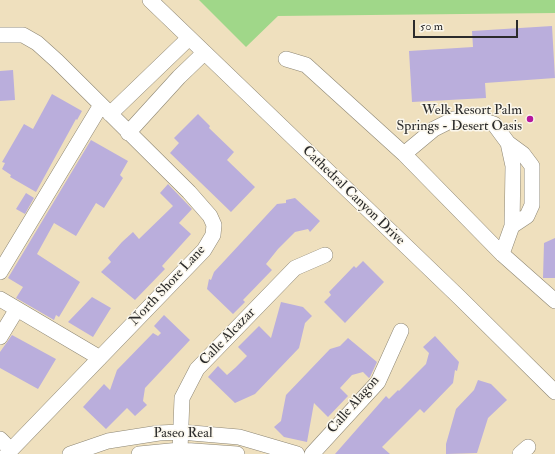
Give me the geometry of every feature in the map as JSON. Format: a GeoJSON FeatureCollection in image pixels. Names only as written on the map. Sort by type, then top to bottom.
{"type":"FeatureCollection","features":[{"type":"Feature","properties":{"kind":"street","name":"Cathedral Canyon Drive"},"geometry":{"type":"LineString","coordinates":[[150,0],[460,298],[555,392]]}},
{"type":"Feature","properties":{"kind":"street","name":"North Shore Lane"},"geometry":{"type":"LineString","coordinates":[[0,35],[23,35],[37,43],[210,216],[214,225],[213,235],[204,250],[10,452]]}},
{"type":"Feature","properties":{"kind":"street"},"geometry":{"type":"LineString","coordinates":[[0,272],[105,110],[188,38]]}},
{"type":"Feature","properties":{"kind":"street"},"geometry":{"type":"LineString","coordinates":[[128,133],[179,77],[204,53]]}},
{"type":"Feature","properties":{"kind":"street"},"geometry":{"type":"LineString","coordinates":[[286,59],[306,65],[404,154],[502,254],[555,301]]}},
{"type":"Feature","properties":{"kind":"street"},"geometry":{"type":"LineString","coordinates":[[404,154],[434,129],[454,119],[474,117],[494,124],[508,143],[513,166],[512,226],[502,254]]}},
{"type":"Feature","properties":{"kind":"street","name":"Calle Alcazar"},"geometry":{"type":"LineString","coordinates":[[180,450],[182,398],[197,369],[295,268],[325,256]]}},
{"type":"Feature","properties":{"kind":"street"},"geometry":{"type":"LineString","coordinates":[[0,299],[100,358]]}},
{"type":"Feature","properties":{"kind":"street"},"geometry":{"type":"LineString","coordinates":[[0,337],[17,309]]}},
{"type":"Feature","properties":{"kind":"street","name":"Calle Alagon"},"geometry":{"type":"LineString","coordinates":[[312,454],[378,382],[401,331]]}},
{"type":"Feature","properties":{"kind":"street","name":"Paseo Real"},"geometry":{"type":"LineString","coordinates":[[70,454],[108,441],[159,433],[180,432],[218,434],[249,439],[296,454]]}},
{"type":"Feature","properties":{"kind":"street"},"geometry":{"type":"LineString","coordinates":[[0,439],[10,452]]}},
{"type":"Feature","properties":{"kind":"street"},"geometry":{"type":"LineString","coordinates":[[245,454],[249,439]]}},
{"type":"Feature","properties":{"kind":"street","name":"Paseo Real"},"geometry":{"type":"LineString","coordinates":[[138,454],[180,450],[237,454]]}},
{"type":"Feature","properties":{"kind":"green space"},"geometry":{"type":"Polygon","coordinates":[[[199,0],[555,0],[555,13],[278,16],[246,47],[199,0]]]}},
{"type":"Feature","properties":{"kind":"building"},"geometry":{"type":"Polygon","coordinates":[[[552,26],[555,78],[485,83],[486,98],[412,102],[409,51],[473,47],[472,31],[552,26]]]}},
{"type":"Feature","properties":{"kind":"building"},"geometry":{"type":"Polygon","coordinates":[[[13,70],[15,100],[0,101],[0,71],[13,70]]]}},
{"type":"Feature","properties":{"kind":"building"},"geometry":{"type":"Polygon","coordinates":[[[52,94],[82,111],[77,120],[76,119],[36,192],[10,177],[11,175],[2,169],[5,163],[2,162],[24,124],[33,129],[52,94]]]}},
{"type":"Feature","properties":{"kind":"building"},"geometry":{"type":"Polygon","coordinates":[[[198,114],[210,126],[209,128],[234,152],[227,160],[255,187],[231,212],[170,153],[179,143],[174,138],[198,114]]]}},
{"type":"Feature","properties":{"kind":"building"},"geometry":{"type":"Polygon","coordinates":[[[91,140],[128,161],[120,175],[123,178],[104,208],[96,203],[76,236],[54,223],[37,254],[80,282],[59,317],[56,315],[54,320],[16,298],[23,287],[8,278],[91,140]]]}},
{"type":"Feature","properties":{"kind":"building"},"geometry":{"type":"Polygon","coordinates":[[[168,184],[192,209],[179,223],[191,234],[162,266],[165,269],[135,300],[101,272],[111,262],[108,258],[122,242],[133,232],[139,239],[173,206],[160,193],[168,184]]]}},
{"type":"Feature","properties":{"kind":"building"},"geometry":{"type":"Polygon","coordinates":[[[26,193],[34,198],[25,214],[16,209],[26,193]]]}},
{"type":"Feature","properties":{"kind":"building"},"geometry":{"type":"Polygon","coordinates":[[[295,198],[320,221],[310,232],[308,229],[295,232],[278,249],[266,264],[272,270],[243,300],[245,302],[233,314],[207,289],[209,279],[211,280],[214,272],[277,204],[286,203],[286,200],[295,198]]]}},
{"type":"Feature","properties":{"kind":"building"},"geometry":{"type":"Polygon","coordinates":[[[555,238],[555,278],[543,278],[544,243],[555,238]]]}},
{"type":"Feature","properties":{"kind":"building"},"geometry":{"type":"Polygon","coordinates":[[[363,261],[384,282],[345,323],[324,302],[331,295],[329,292],[354,266],[356,268],[363,261]]]}},
{"type":"Feature","properties":{"kind":"building"},"geometry":{"type":"Polygon","coordinates":[[[92,297],[111,308],[93,337],[68,322],[92,297]]]}},
{"type":"Feature","properties":{"kind":"building"},"geometry":{"type":"Polygon","coordinates":[[[281,302],[303,307],[312,316],[305,323],[299,348],[255,394],[235,403],[208,377],[218,366],[227,375],[247,356],[238,347],[259,326],[271,338],[281,302]]]}},
{"type":"Feature","properties":{"kind":"building"},"geometry":{"type":"Polygon","coordinates":[[[164,315],[190,340],[145,388],[143,401],[147,405],[135,416],[127,408],[106,429],[83,407],[104,384],[110,390],[117,370],[153,333],[158,336],[161,333],[154,326],[164,315]]]}},
{"type":"Feature","properties":{"kind":"building"},"geometry":{"type":"Polygon","coordinates":[[[12,335],[56,359],[38,389],[0,368],[0,352],[12,335]]]}},
{"type":"Feature","properties":{"kind":"building"},"geometry":{"type":"Polygon","coordinates":[[[435,336],[459,362],[457,371],[455,370],[453,383],[424,413],[420,409],[382,447],[390,454],[335,454],[386,396],[389,399],[398,390],[399,391],[426,364],[429,353],[423,347],[435,336]]]}},
{"type":"Feature","properties":{"kind":"building"},"geometry":{"type":"Polygon","coordinates":[[[348,338],[377,362],[370,377],[369,378],[363,372],[352,375],[340,388],[348,396],[328,417],[314,403],[307,442],[284,437],[274,427],[281,421],[286,395],[330,349],[340,346],[348,338]]]}},
{"type":"Feature","properties":{"kind":"building"},"geometry":{"type":"Polygon","coordinates":[[[478,380],[491,384],[507,400],[488,418],[477,453],[446,454],[446,444],[456,409],[474,390],[478,380]]]}},
{"type":"Feature","properties":{"kind":"place","name":"Welk Resort Palm Springs - Desert Oasis"},"geometry":{"type":"Point","coordinates":[530,119]}}]}
